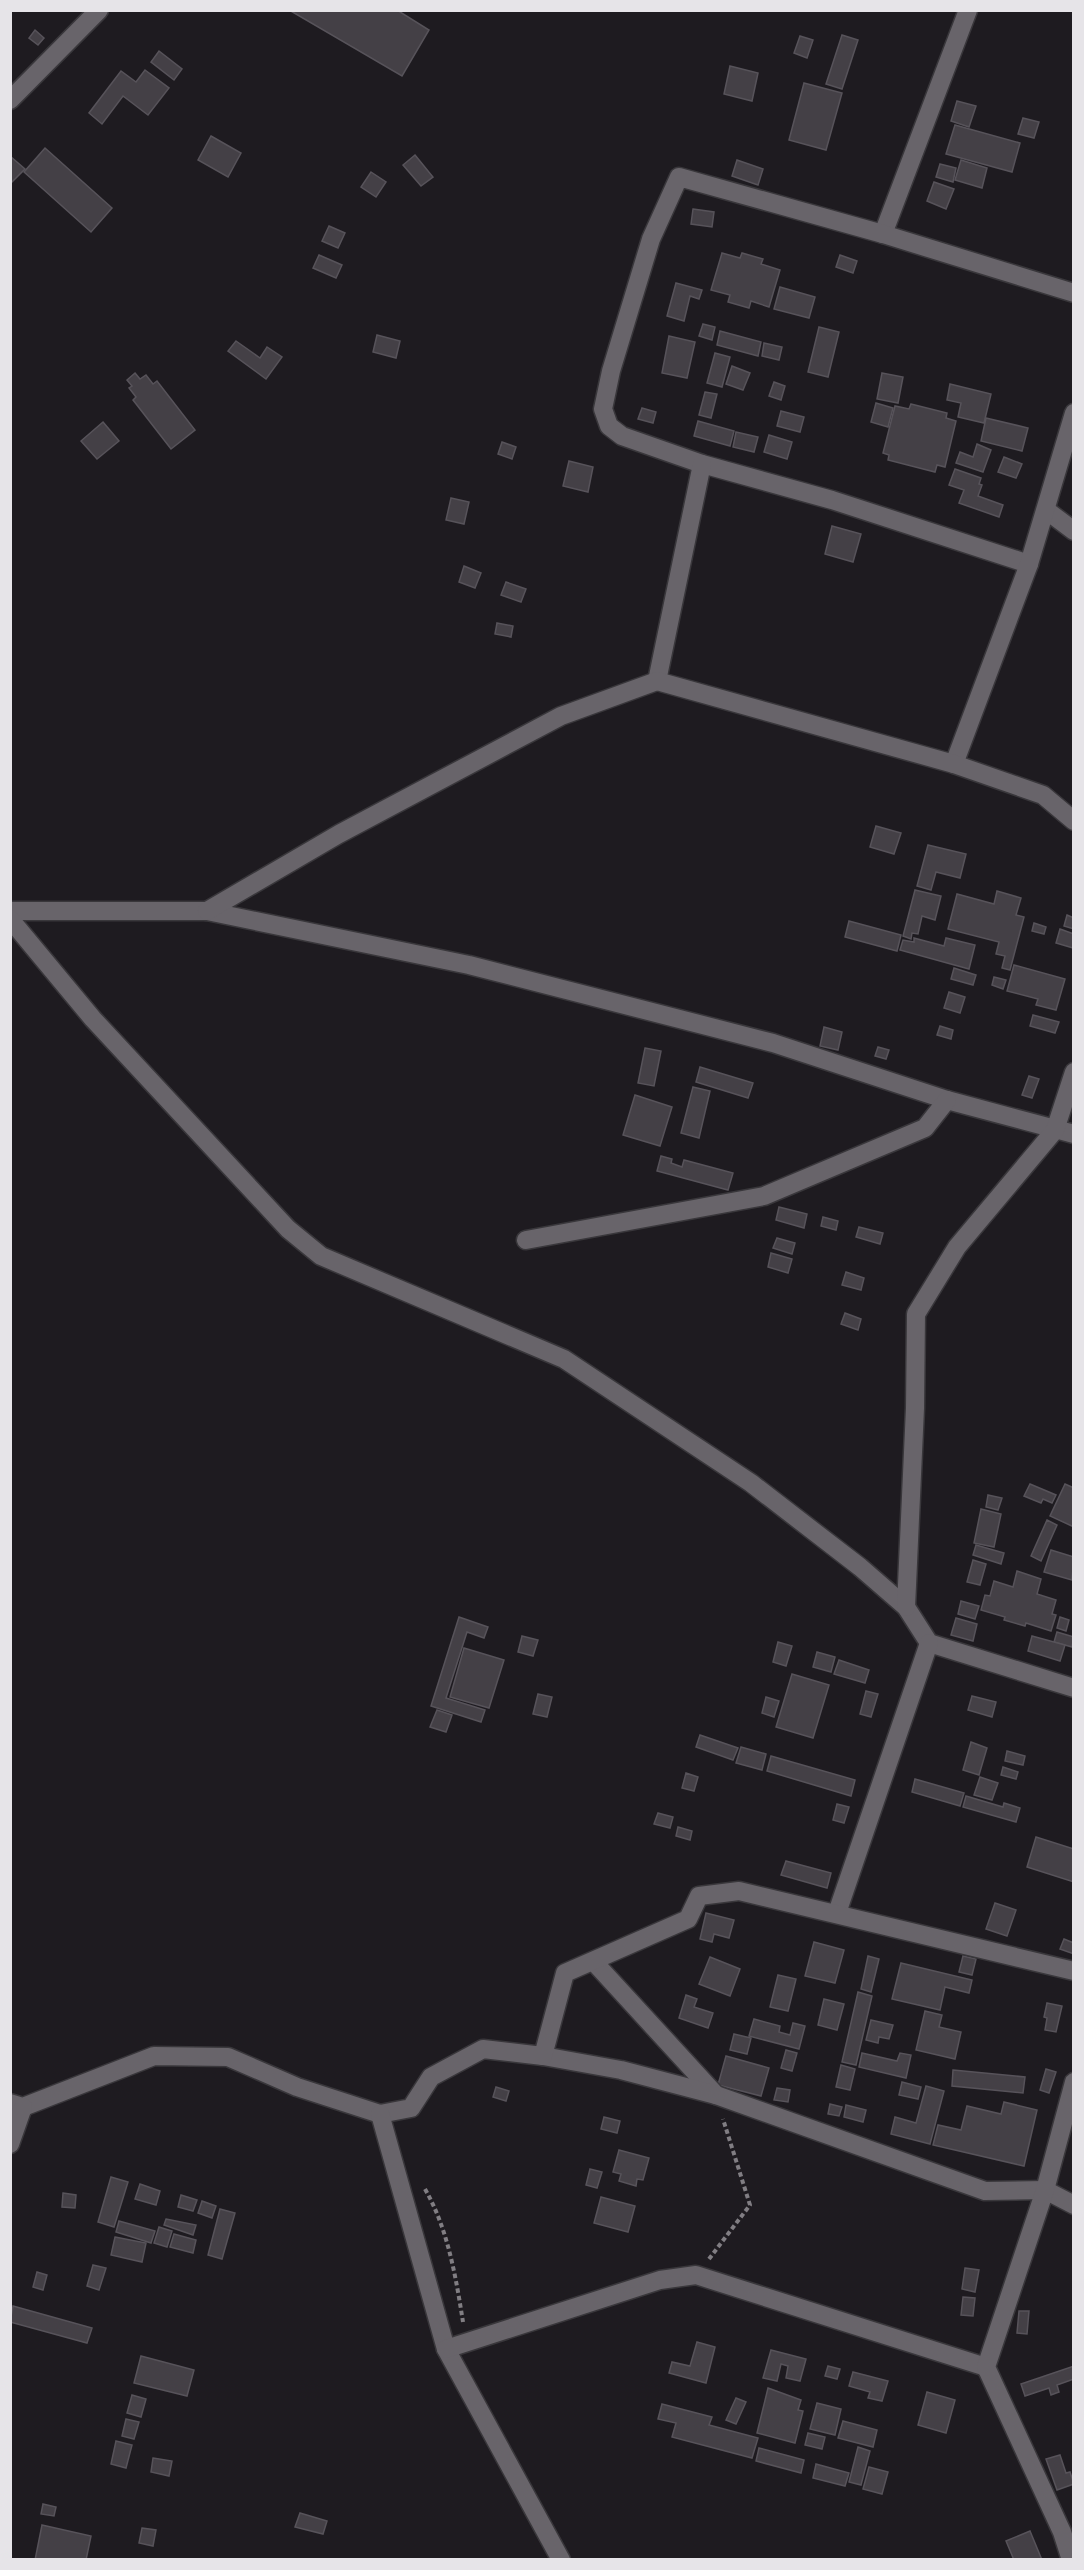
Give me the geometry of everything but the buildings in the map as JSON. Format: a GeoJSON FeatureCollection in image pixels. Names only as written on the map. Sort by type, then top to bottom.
{"type":"FeatureCollection","features":[{"type":"Feature","properties":{"kind":"street"},"geometry":{"type":"LineString","coordinates":[[10,100],[99,10]]}},
{"type":"Feature","properties":{"kind":"street"},"geometry":{"type":"LineString","coordinates":[[883,234],[968,10]]}},
{"type":"Feature","properties":{"kind":"street"},"geometry":{"type":"LineString","coordinates":[[1029,564],[832,500],[702,464],[622,436],[609,426],[603,409],[611,371],[651,239],[679,177],[883,234],[1074,293]]}},
{"type":"Feature","properties":{"kind":"street"},"geometry":{"type":"LineString","coordinates":[[954,764],[1029,564],[1074,413]]}},
{"type":"Feature","properties":{"kind":"street"},"geometry":{"type":"LineString","coordinates":[[657,681],[702,464]]}},
{"type":"Feature","properties":{"kind":"street"},"geometry":{"type":"LineString","coordinates":[[1046,510],[1074,531]]}},
{"type":"Feature","properties":{"kind":"street"},"geometry":{"type":"LineString","coordinates":[[207,912],[339,834],[561,716],[657,681],[954,764],[1043,795],[1074,821]]}},
{"type":"Feature","properties":{"kind":"street"},"geometry":{"type":"LineString","coordinates":[[10,911],[207,912],[470,964],[773,1044],[947,1100],[1074,1134]]}},
{"type":"Feature","properties":{"kind":"street"},"geometry":{"type":"LineString","coordinates":[[10,919],[93,1018],[288,1229],[321,1256],[564,1359],[751,1483],[860,1567],[906,1606],[929,1643],[1074,1688]]}},
{"type":"Feature","properties":{"kind":"street"},"geometry":{"type":"LineString","coordinates":[[906,1606],[915,1408],[916,1314],[957,1247],[1055,1130],[1074,1072]]}},
{"type":"Feature","properties":{"kind":"street"},"geometry":{"type":"LineString","coordinates":[[526,1240],[764,1196],[925,1128],[947,1100]]}},
{"type":"Feature","properties":{"kind":"street"},"geometry":{"type":"LineString","coordinates":[[837,1913],[929,1643]]}},
{"type":"Feature","properties":{"kind":"street"},"geometry":{"type":"LineString","coordinates":[[543,2056],[565,1973],[688,1919],[699,1896],[739,1891],[1074,1971]]}},
{"type":"Feature","properties":{"kind":"street"},"geometry":{"type":"LineString","coordinates":[[594,1962],[716,2095]]}},
{"type":"Feature","properties":{"kind":"street"},"geometry":{"type":"LineString","coordinates":[[10,2144],[17,2105],[153,2056],[228,2057],[297,2086],[380,2114],[411,2108],[431,2077],[483,2049],[543,2056],[621,2070],[716,2095],[985,2191],[1044,2190],[1074,2205]]}},
{"type":"Feature","properties":{"kind":"street"},"geometry":{"type":"LineString","coordinates":[[1071,2559],[1062,2532],[986,2367],[1044,2190],[1074,2082]]}},
{"type":"Feature","properties":{"kind":"street"},"geometry":{"type":"LineString","coordinates":[[380,2114],[446,2349],[561,2559]]}},
{"type":"Feature","properties":{"kind":"street"},"geometry":{"type":"LineString","coordinates":[[446,2349],[660,2280],[696,2275],[986,2367]]}},
{"type":"Feature","properties":{"kind":"path"},"geometry":{"type":"LineString","coordinates":[[696,2275],[750,2205],[716,2095]]}}]}
